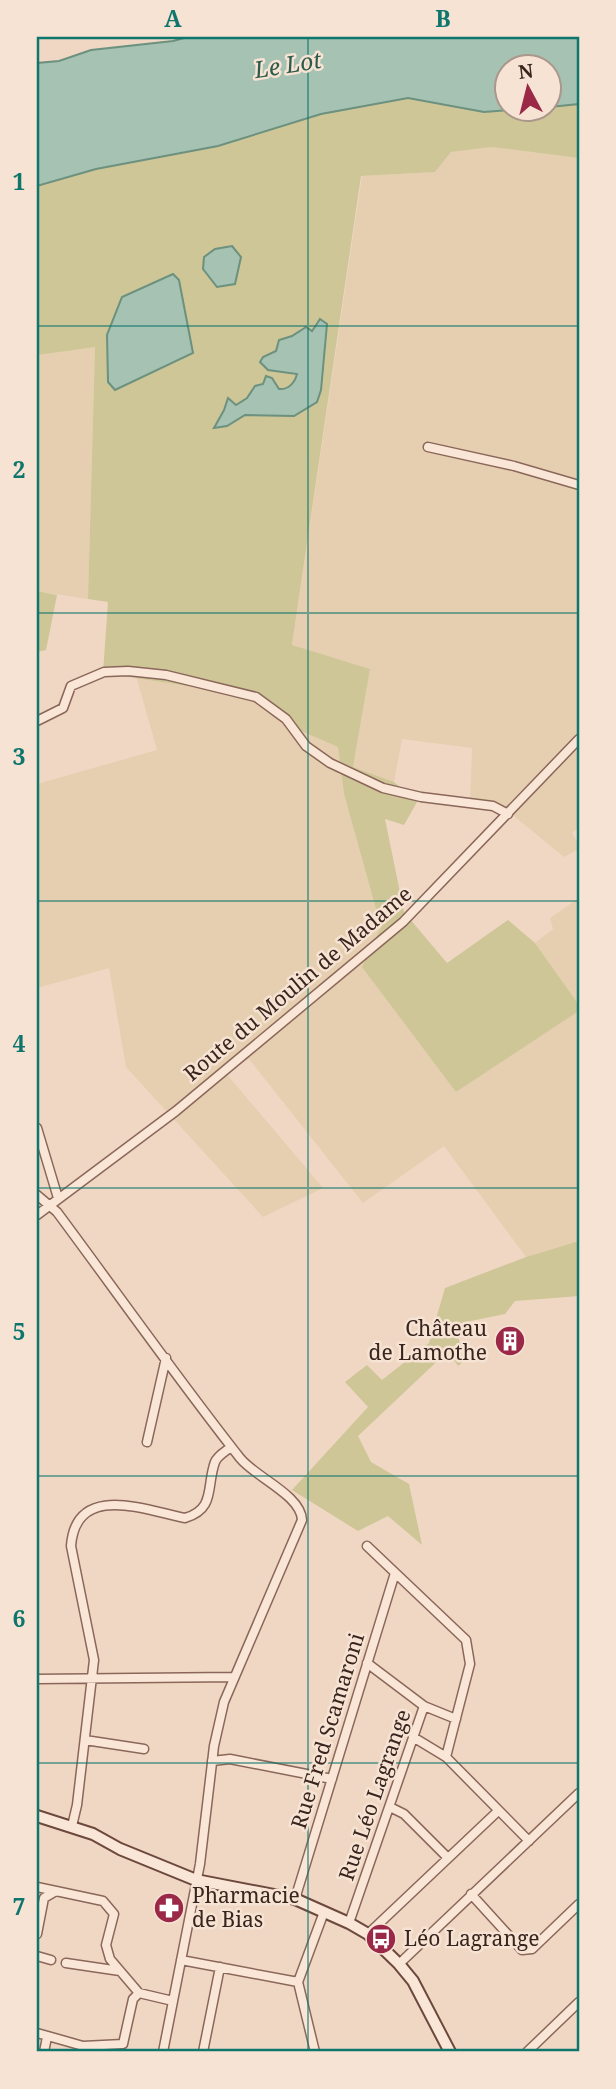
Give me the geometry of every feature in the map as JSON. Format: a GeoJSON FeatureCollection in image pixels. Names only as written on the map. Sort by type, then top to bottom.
{"type":"FeatureCollection","features":[{"type":"Feature","properties":{"kind":"street"},"geometry":{"type":"LineString","coordinates":[[428,447],[514,466],[579,485]]}},
{"type":"Feature","properties":{"kind":"street"},"geometry":{"type":"LineString","coordinates":[[37,721],[63,708],[71,686],[104,672],[128,671],[166,676],[256,697],[286,719],[306,746],[330,763],[383,788],[421,797],[493,807],[508,814]]}},
{"type":"Feature","properties":{"kind":"street","name":"Route du Moulin de Madame"},"geometry":{"type":"LineString","coordinates":[[37,1214],[176,1111],[403,922],[579,738]]}},
{"type":"Feature","properties":{"kind":"street"},"geometry":{"type":"LineString","coordinates":[[37,1128],[58,1198]]}},
{"type":"Feature","properties":{"kind":"street"},"geometry":{"type":"LineString","coordinates":[[37,1195],[50,1204],[242,1461],[296,1503],[302,1513],[302,1520],[234,1677],[217,1726],[200,1864],[163,2052]]}},
{"type":"Feature","properties":{"kind":"street"},"geometry":{"type":"LineString","coordinates":[[147,1442],[166,1358]]}},
{"type":"Feature","properties":{"kind":"street"},"geometry":{"type":"LineString","coordinates":[[72,1826],[77,1805],[94,1660],[71,1546],[72,1533],[89,1510],[102,1504],[185,1518],[196,1515],[205,1507],[216,1459],[231,1447]]}},
{"type":"Feature","properties":{"kind":"street"},"geometry":{"type":"LineString","coordinates":[[366,1546],[466,1640],[470,1664],[446,1756]]}},
{"type":"Feature","properties":{"kind":"street","name":"Rue Fred Scamaroni"},"geometry":{"type":"LineString","coordinates":[[295,1899],[395,1573]]}},
{"type":"Feature","properties":{"kind":"street","name":"Rue Léo Lagrange"},"geometry":{"type":"LineString","coordinates":[[349,1923],[424,1706],[367,1663]]}},
{"type":"Feature","properties":{"kind":"street"},"geometry":{"type":"LineString","coordinates":[[37,1679],[234,1677]]}},
{"type":"Feature","properties":{"kind":"street"},"geometry":{"type":"LineString","coordinates":[[424,1706],[456,1720]]}},
{"type":"Feature","properties":{"kind":"street"},"geometry":{"type":"LineString","coordinates":[[413,1737],[446,1756],[529,1841]]}},
{"type":"Feature","properties":{"kind":"street"},"geometry":{"type":"LineString","coordinates":[[85,1740],[144,1749]]}},
{"type":"Feature","properties":{"kind":"street"},"geometry":{"type":"LineString","coordinates":[[212,1761],[230,1759],[331,1779]]}},
{"type":"Feature","properties":{"kind":"street"},"geometry":{"type":"LineString","coordinates":[[399,1964],[579,1793]]}},
{"type":"Feature","properties":{"kind":"street"},"geometry":{"type":"LineString","coordinates":[[390,1807],[404,1814],[448,1858]]}},
{"type":"Feature","properties":{"kind":"street"},"geometry":{"type":"LineString","coordinates":[[368,1934],[498,1811]]}},
{"type":"Feature","properties":{"kind":"street"},"geometry":{"type":"LineString","coordinates":[[37,1816],[93,1834],[120,1849],[195,1881],[295,1899],[349,1923],[368,1934],[413,1981],[450,2052]]}},
{"type":"Feature","properties":{"kind":"street"},"geometry":{"type":"LineString","coordinates":[[37,1887],[103,1901],[114,1914],[106,1945],[110,1959],[139,1993],[173,2001]]}},
{"type":"Feature","properties":{"kind":"street"},"geometry":{"type":"LineString","coordinates":[[37,1934],[44,1898],[56,1891]]}},
{"type":"Feature","properties":{"kind":"street"},"geometry":{"type":"LineString","coordinates":[[471,1894],[522,1951],[532,1949],[579,1904]]}},
{"type":"Feature","properties":{"kind":"street"},"geometry":{"type":"LineString","coordinates":[[315,2052],[298,1982],[324,1912]]}},
{"type":"Feature","properties":{"kind":"street"},"geometry":{"type":"LineString","coordinates":[[37,1956],[51,1960]]}},
{"type":"Feature","properties":{"kind":"street"},"geometry":{"type":"LineString","coordinates":[[181,1960],[298,1982]]}},
{"type":"Feature","properties":{"kind":"street"},"geometry":{"type":"LineString","coordinates":[[66,1963],[120,1971]]}},
{"type":"Feature","properties":{"kind":"street"},"geometry":{"type":"LineString","coordinates":[[203,2052],[220,1967]]}},
{"type":"Feature","properties":{"kind":"street"},"geometry":{"type":"LineString","coordinates":[[37,2033],[83,2046],[123,2044],[133,1999],[139,1993]]}},
{"type":"Feature","properties":{"kind":"street"},"geometry":{"type":"LineString","coordinates":[[527,2052],[579,2002]]}},
{"type":"Feature","properties":{"kind":"street"},"geometry":{"type":"LineString","coordinates":[[44,2052],[47,2037]]}},
{"type":"Feature","properties":{"kind":"shaded area"},"geometry":{"type":"Polygon","coordinates":[[[408,98],[484,112],[494,111],[494,122],[564,122],[564,106],[579,104],[579,158],[492,147],[451,152],[435,172],[361,176],[292,645],[370,669],[353,767],[394,782],[417,802],[404,825],[385,819],[404,912],[447,963],[508,920],[535,943],[579,1005],[579,1011],[456,1092],[362,967],[381,927],[344,794],[338,747],[292,727],[261,697],[103,673],[108,602],[88,599],[95,347],[37,355],[37,186],[96,169],[218,146],[321,114],[408,98]],[[316,322],[311,332],[309,328],[303,327],[292,336],[279,340],[276,351],[261,360],[289,374],[297,374],[293,383],[279,389],[273,380],[253,387],[247,398],[236,405],[228,399],[215,427],[231,424],[245,415],[271,414],[317,402],[321,390],[327,324],[316,322]]]}},
{"type":"Feature","properties":{"kind":"shaded area"},"geometry":{"type":"Polygon","coordinates":[[[492,147],[579,158],[579,827],[572,833],[579,849],[564,857],[509,812],[470,804],[472,748],[402,739],[394,782],[353,767],[370,669],[292,646],[362,176],[435,172],[451,152],[492,147]]]}},
{"type":"Feature","properties":{"kind":"shaded area"},"geometry":{"type":"Polygon","coordinates":[[[95,346],[88,599],[37,591],[37,355],[95,346]]]}},
{"type":"Feature","properties":{"kind":"shaded area"},"geometry":{"type":"Polygon","coordinates":[[[37,591],[57,595],[46,650],[37,652],[37,591]]]}},
{"type":"Feature","properties":{"kind":"shaded area"},"geometry":{"type":"Polygon","coordinates":[[[136,676],[261,697],[292,727],[338,747],[344,794],[381,927],[456,1092],[579,1011],[579,1241],[526,1257],[444,1146],[363,1203],[249,1059],[225,1072],[323,1188],[263,1217],[126,1067],[109,968],[37,988],[37,784],[157,750],[136,676]]]}},
{"type":"Feature","properties":{"kind":"shaded area"},"geometry":{"type":"Polygon","coordinates":[[[579,898],[579,1005],[535,943],[553,929],[550,918],[579,898]]]}},
{"type":"Feature","properties":{"kind":"shaded area"},"geometry":{"type":"Polygon","coordinates":[[[579,1241],[579,1296],[515,1301],[505,1314],[456,1324],[463,1362],[458,1366],[448,1351],[358,1436],[371,1462],[409,1484],[422,1545],[388,1516],[358,1531],[292,1490],[368,1407],[345,1382],[367,1365],[382,1380],[429,1343],[445,1288],[526,1257],[579,1241]]]}},
{"type":"Feature","properties":{"kind":"water","name":"Le Lot"},"geometry":{"type":"Polygon","coordinates":[[[188,37],[579,37],[579,104],[564,106],[564,52],[494,52],[494,111],[484,112],[408,98],[321,114],[218,146],[96,169],[37,186],[37,63],[59,61],[91,50],[188,37]]]}},
{"type":"Feature","properties":{"kind":"water"},"geometry":{"type":"Polygon","coordinates":[[[232,246],[241,257],[235,284],[217,287],[203,269],[204,257],[215,249],[232,246]]]}},
{"type":"Feature","properties":{"kind":"water"},"geometry":{"type":"Polygon","coordinates":[[[173,274],[179,280],[193,353],[115,390],[108,382],[107,335],[122,297],[173,274]]]}},
{"type":"Feature","properties":{"kind":"water"},"geometry":{"type":"Polygon","coordinates":[[[320,319],[327,324],[321,390],[317,402],[294,416],[245,415],[227,426],[214,428],[228,398],[236,405],[247,398],[255,386],[263,384],[266,376],[272,378],[279,389],[291,385],[297,374],[268,370],[260,362],[263,357],[276,351],[279,340],[306,327],[312,331],[320,319]]]}},
{"type":"Feature","properties":{"kind":"place","name":"Château de Lamothe"},"geometry":{"type":"Point","coordinates":[510,1341]}},
{"type":"Feature","properties":{"kind":"place","name":"Pharmacie de Bias"},"geometry":{"type":"Point","coordinates":[169,1908]}},
{"type":"Feature","properties":{"kind":"place","name":"Léo Lagrange"},"geometry":{"type":"Point","coordinates":[381,1939]}}]}
